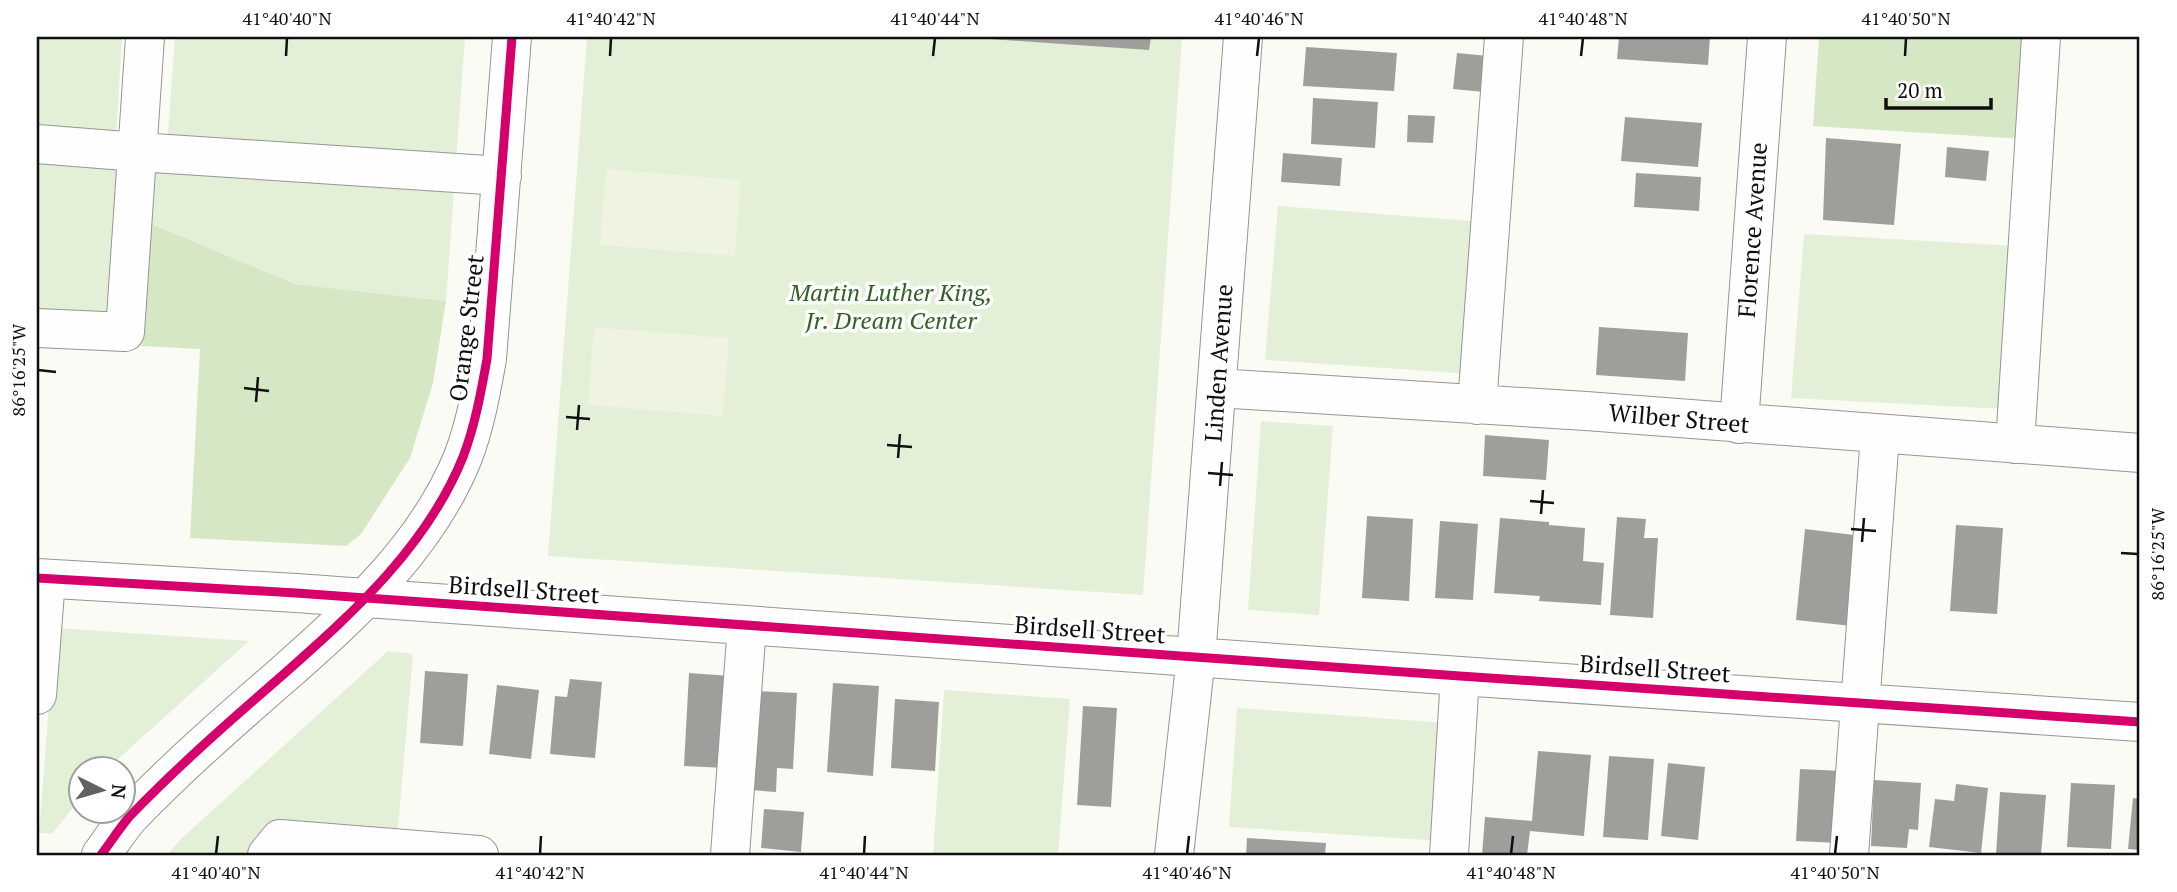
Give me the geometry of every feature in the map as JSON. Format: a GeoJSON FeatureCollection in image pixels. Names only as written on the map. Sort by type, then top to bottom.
{"type":"FeatureCollection","features":[{"type":"Feature","properties":{"kind":"street"},"geometry":{"type":"LineString","coordinates":[[37,328],[125,332],[145,37]]}},
{"type":"Feature","properties":{"kind":"street","name":"Orange Street"},"geometry":{"type":"LineString","coordinates":[[100,855],[128,819],[202,747],[366,597],[414,544],[443,498],[463,457],[479,405],[487,359],[512,37]]}},
{"type":"Feature","properties":{"kind":"street","name":"Linden Avenue"},"geometry":{"type":"LineString","coordinates":[[1174,855],[1196,657],[1242,37]]}},
{"type":"Feature","properties":{"kind":"street"},"geometry":{"type":"LineString","coordinates":[[1476,405],[1504,37]]}},
{"type":"Feature","properties":{"kind":"street","name":"Florence Avenue"},"geometry":{"type":"LineString","coordinates":[[1739,424],[1767,37]]}},
{"type":"Feature","properties":{"kind":"street"},"geometry":{"type":"LineString","coordinates":[[2015,444],[2041,37]]}},
{"type":"Feature","properties":{"kind":"street"},"geometry":{"type":"LineString","coordinates":[[37,144],[502,176]]}},
{"type":"Feature","properties":{"kind":"street","name":"Wilber Street"},"geometry":{"type":"LineString","coordinates":[[1217,388],[1586,411],[2140,453]]}},
{"type":"Feature","properties":{"kind":"street"},"geometry":{"type":"LineString","coordinates":[[1849,855],[1880,435]]}},
{"type":"Feature","properties":{"kind":"street"},"geometry":{"type":"LineString","coordinates":[[37,695],[41,578]]}},
{"type":"Feature","properties":{"kind":"street","name":"Birdsell Street"},"geometry":{"type":"LineString","coordinates":[[41,578],[366,597],[2140,722]]}},
{"type":"Feature","properties":{"kind":"street"},"geometry":{"type":"LineString","coordinates":[[730,855],[747,625]]}},
{"type":"Feature","properties":{"kind":"street"},"geometry":{"type":"LineString","coordinates":[[1449,855],[1460,676]]}},
{"type":"Feature","properties":{"kind":"street"},"geometry":{"type":"LineString","coordinates":[[267,855],[280,839],[479,855]]}},
{"type":"Feature","properties":{"kind":"green space"},"geometry":{"type":"Polygon","coordinates":[[[37,37],[122,37],[115,157],[166,160],[175,37],[465,37],[446,301],[295,284],[151,223],[142,346],[37,339],[37,37]]]}},
{"type":"Feature","properties":{"kind":"green space","name":"Martin Luther King, Jr. Dream Center"},"geometry":{"type":"Polygon","coordinates":[[[587,37],[1182,37],[1143,595],[548,556],[587,37]]]}},
{"type":"Feature","properties":{"kind":"green space"},"geometry":{"type":"Polygon","coordinates":[[[1819,37],[2030,37],[2024,139],[1813,126],[1819,37]]]}},
{"type":"Feature","properties":{"kind":"green space"},"geometry":{"type":"Polygon","coordinates":[[[606,169],[741,180],[735,256],[600,245],[606,169]]]}},
{"type":"Feature","properties":{"kind":"green space"},"geometry":{"type":"Polygon","coordinates":[[[1278,206],[1483,222],[1473,374],[1265,360],[1278,206]]]}},
{"type":"Feature","properties":{"kind":"green space"},"geometry":{"type":"Polygon","coordinates":[[[150,223],[295,284],[446,301],[433,383],[410,458],[361,534],[346,546],[190,538],[200,349],[142,346],[150,223]]]}},
{"type":"Feature","properties":{"kind":"green space"},"geometry":{"type":"Polygon","coordinates":[[[1804,234],[2016,246],[2004,409],[1791,398],[1804,234]]]}},
{"type":"Feature","properties":{"kind":"green space"},"geometry":{"type":"Polygon","coordinates":[[[594,327],[729,338],[723,416],[588,405],[594,327]]]}},
{"type":"Feature","properties":{"kind":"green space"},"geometry":{"type":"Polygon","coordinates":[[[1261,421],[1333,426],[1319,615],[1248,610],[1261,421]]]}},
{"type":"Feature","properties":{"kind":"green space"},"geometry":{"type":"Polygon","coordinates":[[[55,628],[249,641],[121,756],[66,756],[66,816],[52,834],[39,833],[55,628]]]}},
{"type":"Feature","properties":{"kind":"green space"},"geometry":{"type":"Polygon","coordinates":[[[388,651],[413,654],[397,840],[251,855],[167,855],[181,839],[388,651]]]}},
{"type":"Feature","properties":{"kind":"green space"},"geometry":{"type":"Polygon","coordinates":[[[944,690],[1070,699],[1058,855],[933,855],[944,690]]]}},
{"type":"Feature","properties":{"kind":"green space"},"geometry":{"type":"Polygon","coordinates":[[[1237,708],[1448,723],[1441,841],[1229,827],[1237,708]]]}},
{"type":"Feature","properties":{"kind":"building"},"geometry":{"type":"Polygon","coordinates":[[[991,37],[1151,37],[1149,50],[991,37]]]}},
{"type":"Feature","properties":{"kind":"building"},"geometry":{"type":"Polygon","coordinates":[[[1619,37],[1710,37],[1708,65],[1617,59],[1619,37]]]}},
{"type":"Feature","properties":{"kind":"building"},"geometry":{"type":"Polygon","coordinates":[[[1306,47],[1397,53],[1394,91],[1303,86],[1306,47]]]}},
{"type":"Feature","properties":{"kind":"building"},"geometry":{"type":"Polygon","coordinates":[[[1457,53],[1488,56],[1484,92],[1453,89],[1457,53]]]}},
{"type":"Feature","properties":{"kind":"building"},"geometry":{"type":"Polygon","coordinates":[[[1313,98],[1378,102],[1375,148],[1311,144],[1313,98]]]}},
{"type":"Feature","properties":{"kind":"building"},"geometry":{"type":"Polygon","coordinates":[[[1408,115],[1435,116],[1433,143],[1407,142],[1408,115]]]}},
{"type":"Feature","properties":{"kind":"building"},"geometry":{"type":"Polygon","coordinates":[[[1625,117],[1702,123],[1698,167],[1621,161],[1625,117]]]}},
{"type":"Feature","properties":{"kind":"building"},"geometry":{"type":"Polygon","coordinates":[[[1826,138],[1901,144],[1894,225],[1823,220],[1826,138]]]}},
{"type":"Feature","properties":{"kind":"building"},"geometry":{"type":"Polygon","coordinates":[[[1947,147],[1989,151],[1986,181],[1945,177],[1947,147]]]}},
{"type":"Feature","properties":{"kind":"building"},"geometry":{"type":"Polygon","coordinates":[[[1283,153],[1342,158],[1340,186],[1281,182],[1283,153]]]}},
{"type":"Feature","properties":{"kind":"building"},"geometry":{"type":"Polygon","coordinates":[[[1636,173],[1701,177],[1699,211],[1634,207],[1636,173]]]}},
{"type":"Feature","properties":{"kind":"building"},"geometry":{"type":"Polygon","coordinates":[[[1599,327],[1688,333],[1685,381],[1596,375],[1599,327]]]}},
{"type":"Feature","properties":{"kind":"building"},"geometry":{"type":"Polygon","coordinates":[[[1485,435],[1549,440],[1546,480],[1483,476],[1485,435]]]}},
{"type":"Feature","properties":{"kind":"building"},"geometry":{"type":"Polygon","coordinates":[[[1367,516],[1413,519],[1409,601],[1362,598],[1367,516]]]}},
{"type":"Feature","properties":{"kind":"building"},"geometry":{"type":"Polygon","coordinates":[[[1617,517],[1646,519],[1644,538],[1658,538],[1653,618],[1610,615],[1617,517]]]}},
{"type":"Feature","properties":{"kind":"building"},"geometry":{"type":"Polygon","coordinates":[[[1500,518],[1585,528],[1583,561],[1604,563],[1601,605],[1539,601],[1540,596],[1494,593],[1500,518]]]}},
{"type":"Feature","properties":{"kind":"building"},"geometry":{"type":"Polygon","coordinates":[[[1440,521],[1478,524],[1473,600],[1435,598],[1440,521]]]}},
{"type":"Feature","properties":{"kind":"building"},"geometry":{"type":"Polygon","coordinates":[[[1956,525],[2003,528],[1997,614],[1950,611],[1956,525]]]}},
{"type":"Feature","properties":{"kind":"building"},"geometry":{"type":"Polygon","coordinates":[[[1805,529],[1862,536],[1852,626],[1796,620],[1805,529]]]}},
{"type":"Feature","properties":{"kind":"building"},"geometry":{"type":"Polygon","coordinates":[[[425,671],[468,674],[463,746],[420,743],[425,671]]]}},
{"type":"Feature","properties":{"kind":"building"},"geometry":{"type":"Polygon","coordinates":[[[689,673],[731,676],[726,768],[684,766],[689,673]]]}},
{"type":"Feature","properties":{"kind":"building"},"geometry":{"type":"Polygon","coordinates":[[[570,679],[602,682],[595,758],[550,754],[555,696],[567,697],[570,679]]]}},
{"type":"Feature","properties":{"kind":"building"},"geometry":{"type":"Polygon","coordinates":[[[833,683],[879,686],[873,776],[827,772],[833,683]]]}},
{"type":"Feature","properties":{"kind":"building"},"geometry":{"type":"Polygon","coordinates":[[[497,685],[539,690],[531,759],[489,754],[497,685]]]}},
{"type":"Feature","properties":{"kind":"building"},"geometry":{"type":"Polygon","coordinates":[[[754,691],[797,693],[793,769],[777,768],[776,792],[749,790],[754,691]]]}},
{"type":"Feature","properties":{"kind":"building"},"geometry":{"type":"Polygon","coordinates":[[[895,699],[939,702],[935,771],[891,768],[895,699]]]}},
{"type":"Feature","properties":{"kind":"building"},"geometry":{"type":"Polygon","coordinates":[[[1083,706],[1117,708],[1111,807],[1077,805],[1083,706]]]}},
{"type":"Feature","properties":{"kind":"building"},"geometry":{"type":"Polygon","coordinates":[[[1538,751],[1591,755],[1584,836],[1530,831],[1527,855],[1482,855],[1485,817],[1532,821],[1538,751]]]}},
{"type":"Feature","properties":{"kind":"building"},"geometry":{"type":"Polygon","coordinates":[[[1609,756],[1654,759],[1648,840],[1603,837],[1609,756]]]}},
{"type":"Feature","properties":{"kind":"building"},"geometry":{"type":"Polygon","coordinates":[[[1668,763],[1705,767],[1698,840],[1661,836],[1668,763]]]}},
{"type":"Feature","properties":{"kind":"building"},"geometry":{"type":"Polygon","coordinates":[[[1800,769],[1843,771],[1839,843],[1796,841],[1800,769]]]}},
{"type":"Feature","properties":{"kind":"building"},"geometry":{"type":"Polygon","coordinates":[[[1874,780],[1921,783],[1918,830],[1909,829],[1907,848],[1871,846],[1874,780]]]}},
{"type":"Feature","properties":{"kind":"building"},"geometry":{"type":"Polygon","coordinates":[[[2071,783],[2115,785],[2111,849],[2067,847],[2071,783]]]}},
{"type":"Feature","properties":{"kind":"building"},"geometry":{"type":"Polygon","coordinates":[[[1956,784],[1988,788],[1981,853],[1929,847],[1935,799],[1954,801],[1956,784]]]}},
{"type":"Feature","properties":{"kind":"building"},"geometry":{"type":"Polygon","coordinates":[[[2000,792],[2046,795],[2041,855],[1996,855],[2000,792]]]}},
{"type":"Feature","properties":{"kind":"building"},"geometry":{"type":"Polygon","coordinates":[[[2133,798],[2140,799],[2140,850],[2128,849],[2133,798]]]}},
{"type":"Feature","properties":{"kind":"building"},"geometry":{"type":"Polygon","coordinates":[[[764,809],[804,812],[801,852],[761,848],[764,809]]]}},
{"type":"Feature","properties":{"kind":"building"},"geometry":{"type":"Polygon","coordinates":[[[1247,838],[1326,843],[1325,855],[1246,855],[1247,838]]]}},
{"type":"Feature","properties":{"kind":"cycle path"},"geometry":{"type":"LineString","coordinates":[[101,855],[129,817],[167,779],[363,601],[409,548],[448,489],[471,433],[487,359],[512,37]]}},
{"type":"Feature","properties":{"kind":"cycle path"},"geometry":{"type":"LineString","coordinates":[[37,578],[296,593],[2140,722]]}}]}
